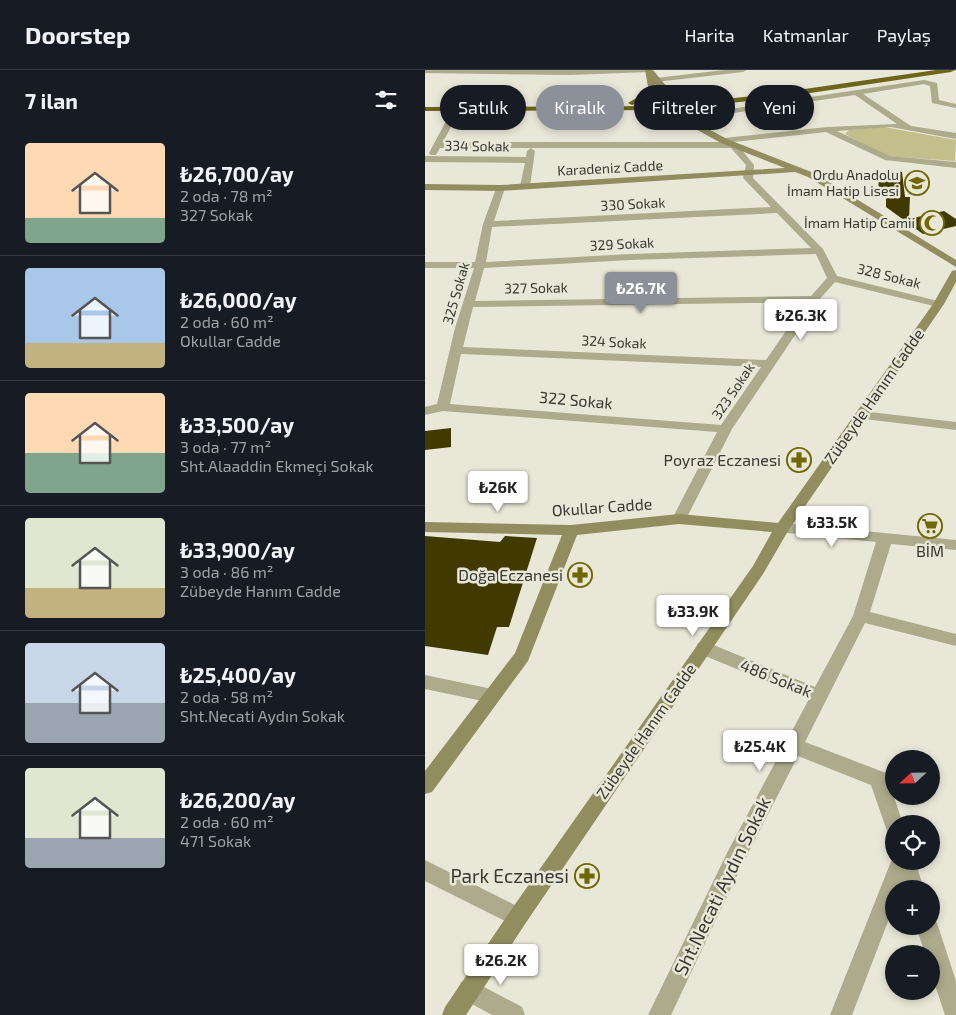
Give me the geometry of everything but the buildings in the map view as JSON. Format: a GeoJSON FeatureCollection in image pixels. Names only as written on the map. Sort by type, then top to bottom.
{"type":"FeatureCollection","features":[{"type":"Feature","properties":{"kind":"highway"},"geometry":{"type":"LineString","coordinates":[[735,95],[915,70]]}},
{"type":"Feature","properties":{"kind":"highway"},"geometry":{"type":"LineString","coordinates":[[735,101],[951,70]]}},
{"type":"Feature","properties":{"kind":"highway"},"geometry":{"type":"LineString","coordinates":[[425,102],[632,103]]}},
{"type":"Feature","properties":{"kind":"highway"},"geometry":{"type":"LineString","coordinates":[[425,109],[440,109]]}},
{"type":"Feature","properties":{"kind":"street"},"geometry":{"type":"LineString","coordinates":[[425,71],[651,74],[743,70]]}},
{"type":"Feature","properties":{"kind":"street"},"geometry":{"type":"LineString","coordinates":[[651,74],[660,85]]}},
{"type":"Feature","properties":{"kind":"street"},"geometry":{"type":"LineString","coordinates":[[735,114],[927,82],[934,85],[933,98],[935,101],[956,106]]}},
{"type":"Feature","properties":{"kind":"street"},"geometry":{"type":"LineString","coordinates":[[857,93],[909,128]]}},
{"type":"Feature","properties":{"kind":"street"},"geometry":{"type":"LineString","coordinates":[[437,145],[532,146],[728,143],[827,129],[891,125],[956,136]]}},
{"type":"Feature","properties":{"kind":"street"},"geometry":{"type":"LineString","coordinates":[[827,129],[888,158],[956,165]]}},
{"type":"Feature","properties":{"kind":"street"},"geometry":{"type":"LineString","coordinates":[[427,162],[445,130]]}},
{"type":"Feature","properties":{"kind":"street"},"geometry":{"type":"LineString","coordinates":[[704,130],[728,143],[811,175],[956,264]]}},
{"type":"Feature","properties":{"kind":"street"},"geometry":{"type":"LineString","coordinates":[[728,143],[750,165],[748,178],[819,251],[833,278]]}},
{"type":"Feature","properties":{"kind":"street"},"geometry":{"type":"LineString","coordinates":[[525,186],[528,160],[532,146]]}},
{"type":"Feature","properties":{"kind":"street","name":"334 Sokak"},"geometry":{"type":"LineString","coordinates":[[427,162],[528,160]]}},
{"type":"Feature","properties":{"kind":"street","name":"Karadeniz Cadde"},"geometry":{"type":"LineString","coordinates":[[425,187],[500,188],[797,170]]}},
{"type":"Feature","properties":{"kind":"street","name":"325 Sokak"},"geometry":{"type":"LineString","coordinates":[[443,407],[461,328],[480,265],[488,224],[500,188]]}},
{"type":"Feature","properties":{"kind":"street","name":"330 Sokak"},"geometry":{"type":"LineString","coordinates":[[488,224],[779,210]]}},
{"type":"Feature","properties":{"kind":"street","name":"329 Sokak"},"geometry":{"type":"LineString","coordinates":[[425,265],[480,265],[639,256],[819,251]]}},
{"type":"Feature","properties":{"kind":"street","name":"Zübeyde Hanım Cadde"},"geometry":{"type":"LineString","coordinates":[[453,1015],[517,917],[758,570],[782,528],[938,304],[956,274]]}},
{"type":"Feature","properties":{"kind":"street","name":"323 Sokak"},"geometry":{"type":"LineString","coordinates":[[679,519],[725,429],[814,299],[833,278]]}},
{"type":"Feature","properties":{"kind":"street","name":"328 Sokak"},"geometry":{"type":"LineString","coordinates":[[833,278],[938,304]]}},
{"type":"Feature","properties":{"kind":"street","name":"327 Sokak"},"geometry":{"type":"LineString","coordinates":[[468,304],[814,299]]}},
{"type":"Feature","properties":{"kind":"street","name":"324 Sokak"},"geometry":{"type":"LineString","coordinates":[[457,350],[769,364]]}},
{"type":"Feature","properties":{"kind":"street","name":"322 Sokak"},"geometry":{"type":"LineString","coordinates":[[425,411],[443,407],[725,429]]}},
{"type":"Feature","properties":{"kind":"street"},"geometry":{"type":"LineString","coordinates":[[861,415],[956,426]]}},
{"type":"Feature","properties":{"kind":"street","name":"Okullar Cadde"},"geometry":{"type":"LineString","coordinates":[[425,527],[570,531],[679,519],[782,528]]}},
{"type":"Feature","properties":{"kind":"street"},"geometry":{"type":"LineString","coordinates":[[782,528],[956,545]]}},
{"type":"Feature","properties":{"kind":"street"},"geometry":{"type":"LineString","coordinates":[[425,532],[570,531],[522,656],[425,786]]}},
{"type":"Feature","properties":{"kind":"street","name":"Sht.Necati Aydın Sokak"},"geometry":{"type":"LineString","coordinates":[[659,1015],[735,858],[861,616],[885,539]]}},
{"type":"Feature","properties":{"kind":"street"},"geometry":{"type":"LineString","coordinates":[[861,616],[956,640]]}},
{"type":"Feature","properties":{"kind":"street","name":"486 Sokak"},"geometry":{"type":"LineString","coordinates":[[704,648],[819,696]]}},
{"type":"Feature","properties":{"kind":"street"},"geometry":{"type":"LineString","coordinates":[[425,682],[492,696]]}},
{"type":"Feature","properties":{"kind":"street"},"geometry":{"type":"LineString","coordinates":[[793,746],[879,779],[891,815]]}},
{"type":"Feature","properties":{"kind":"street"},"geometry":{"type":"LineString","coordinates":[[425,870],[517,917]]}},
{"type":"Feature","properties":{"kind":"street"},"geometry":{"type":"LineString","coordinates":[[841,1015],[897,870]]}},
{"type":"Feature","properties":{"kind":"street"},"geometry":{"type":"LineString","coordinates":[[930,935],[955,1015]]}},
{"type":"Feature","properties":{"kind":"street"},"geometry":{"type":"LineString","coordinates":[[469,990],[514,1015]]}},
{"type":"Feature","properties":{"kind":"shaded area"},"geometry":{"type":"Polygon","coordinates":[[[884,127],[956,140],[955,161],[886,156],[845,134],[849,130],[884,127]]]}},
{"type":"Feature","properties":{"kind":"place","name":"Ordu Anadolu İmam Hatip Lisesi"},"geometry":{"type":"Point","coordinates":[917,183]}},
{"type":"Feature","properties":{"kind":"place","name":"İmam Hatip Camii"},"geometry":{"type":"Point","coordinates":[932,223]}},
{"type":"Feature","properties":{"kind":"place","name":"Poyraz Eczanesi"},"geometry":{"type":"Point","coordinates":[799,460]}},
{"type":"Feature","properties":{"kind":"place","name":"BİM"},"geometry":{"type":"Point","coordinates":[930,526]}},
{"type":"Feature","properties":{"kind":"place","name":"Doğa Eczanesi"},"geometry":{"type":"Point","coordinates":[580,575]}},
{"type":"Feature","properties":{"kind":"place","name":"Park Eczanesi"},"geometry":{"type":"Point","coordinates":[587,876]}}]}
